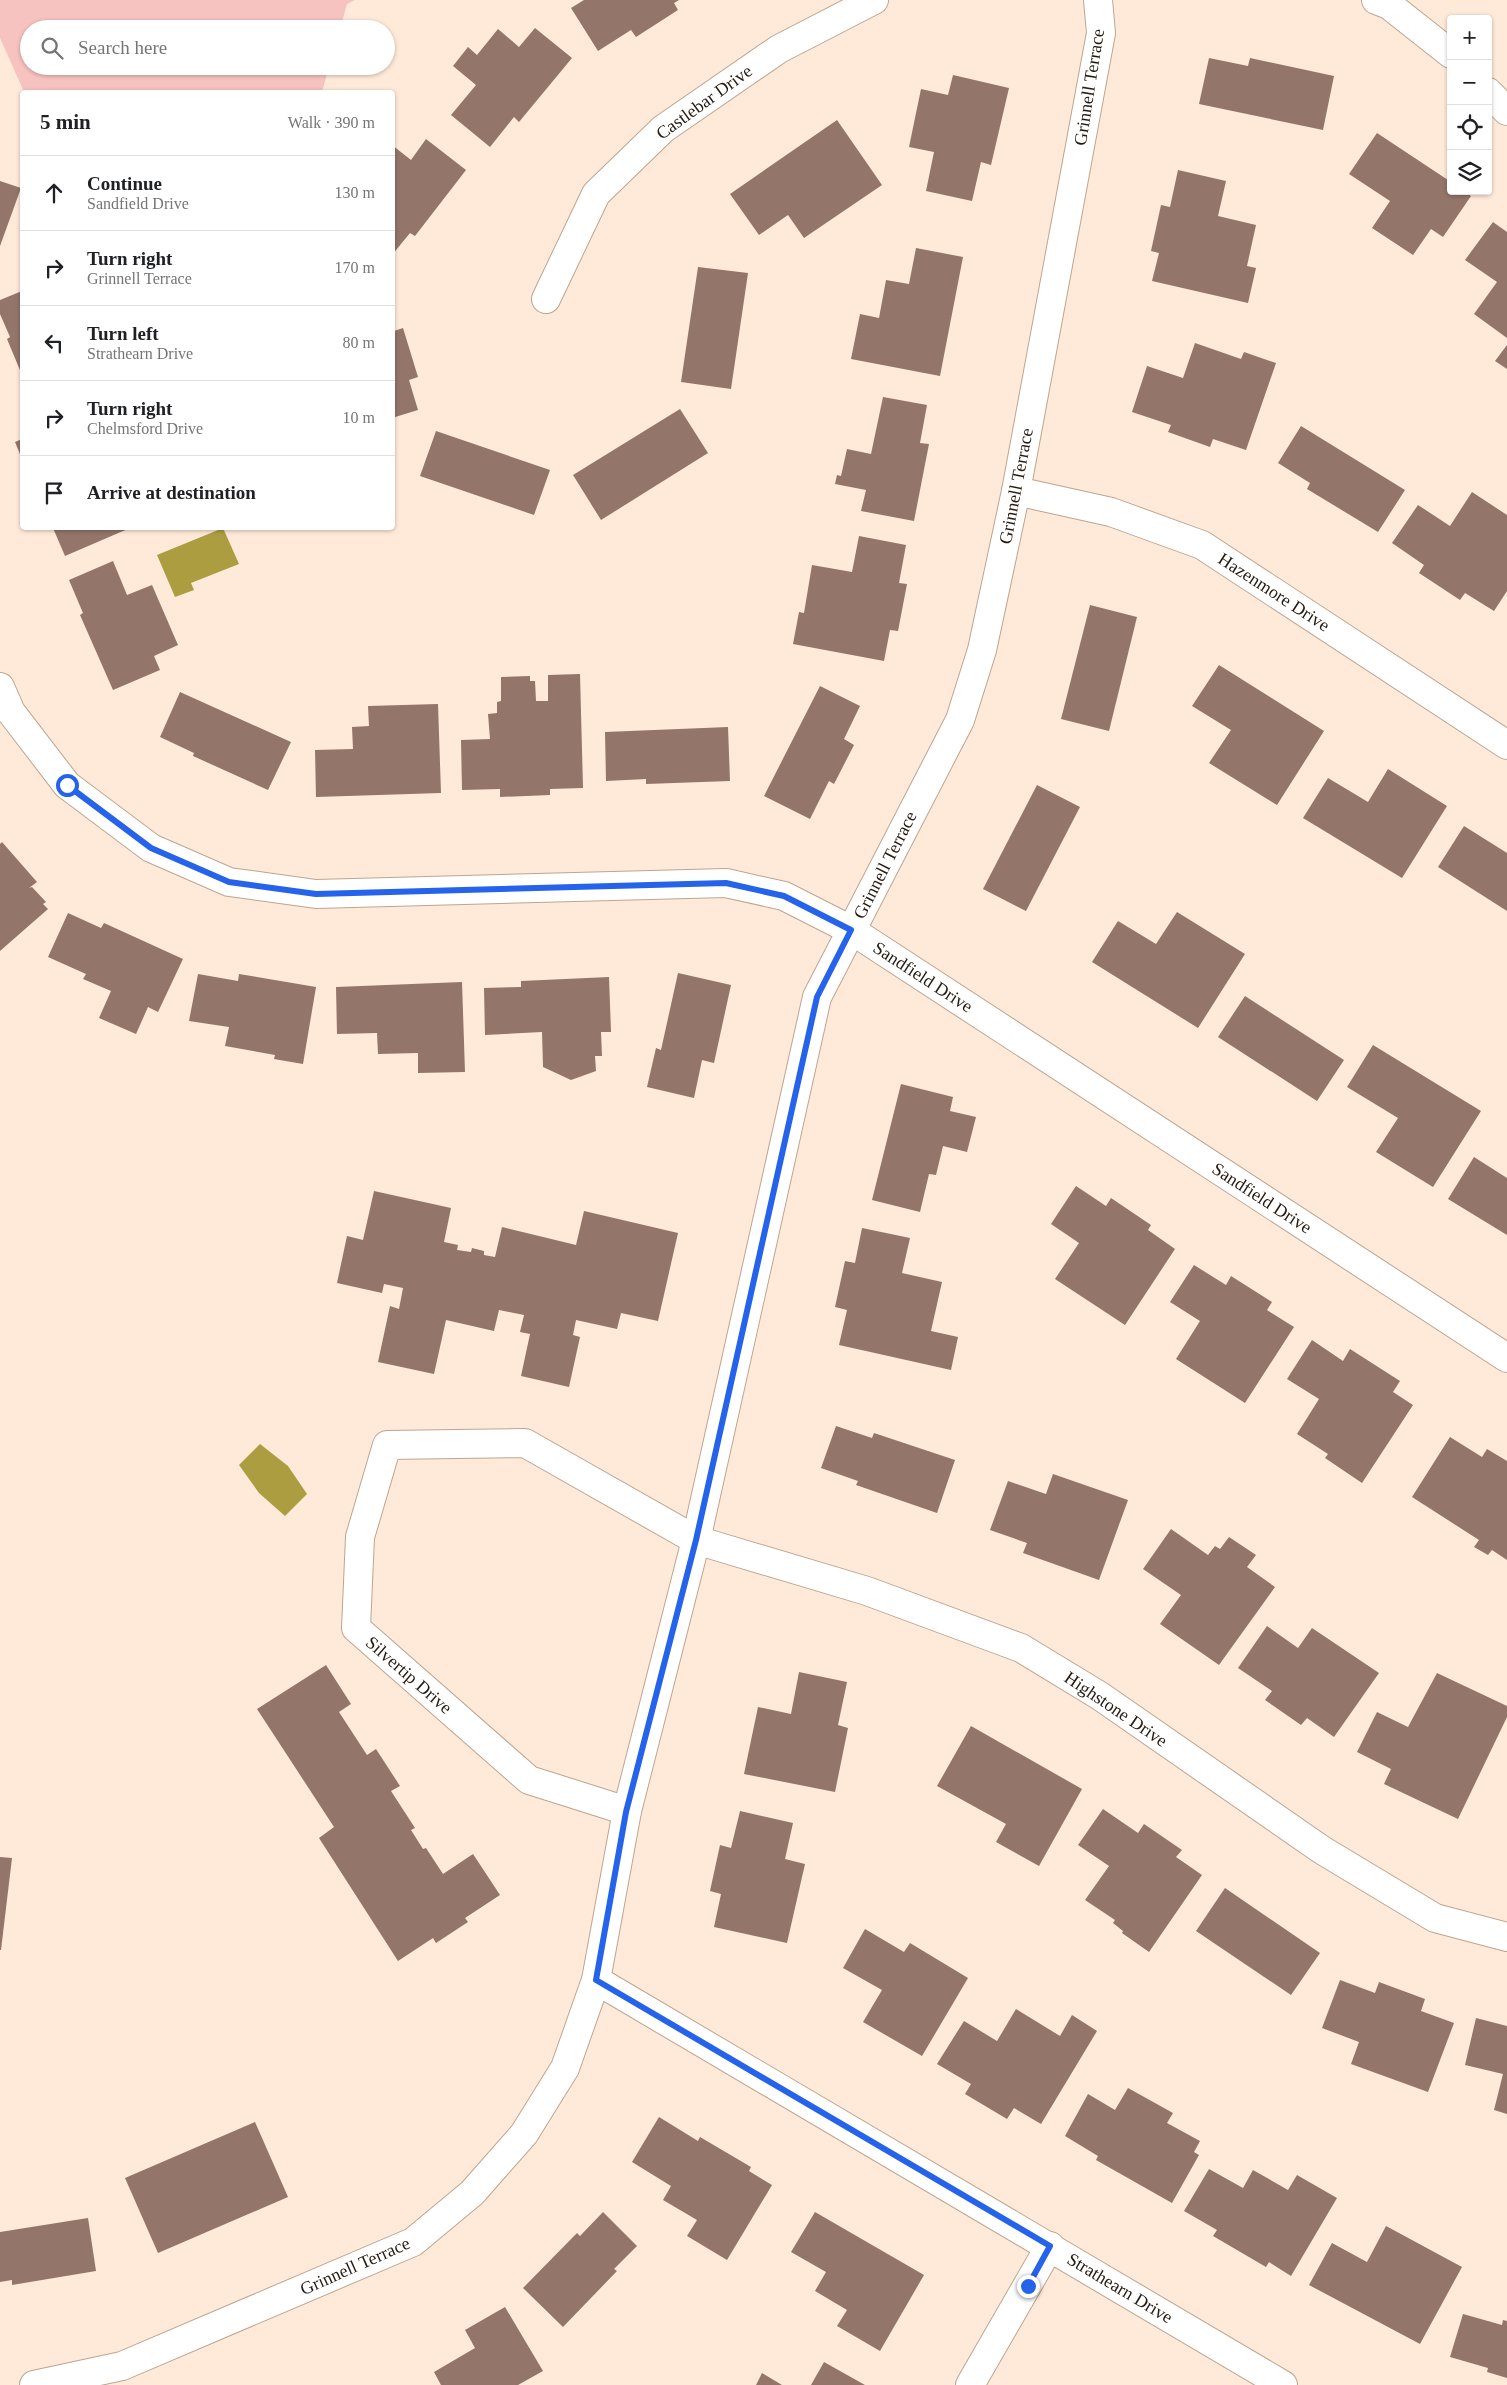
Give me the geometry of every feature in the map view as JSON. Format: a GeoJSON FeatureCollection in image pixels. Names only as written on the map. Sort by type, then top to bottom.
{"type":"FeatureCollection","features":[{"type":"Feature","properties":{"kind":"street","name":"Castlebar Drive"},"geometry":{"type":"LineString","coordinates":[[546,299],[596,194],[663,129],[779,49],[874,0]]}},
{"type":"Feature","properties":{"kind":"street","name":"Grinnell Terrace"},"geometry":{"type":"LineString","coordinates":[[34,2385],[125,2375],[413,2242],[472,2193],[524,2134],[565,2068],[596,1980],[626,1812],[696,1540],[817,997],[960,720],[982,650],[1016,491],[1101,33],[1098,0]]}},
{"type":"Feature","properties":{"kind":"street"},"geometry":{"type":"LineString","coordinates":[[1376,0],[1389,5],[1447,51]]}},
{"type":"Feature","properties":{"kind":"street"},"geometry":{"type":"LineString","coordinates":[[1492,96],[1507,111]]}},
{"type":"Feature","properties":{"kind":"street","name":"Hazenmore Drive"},"geometry":{"type":"LineString","coordinates":[[1016,491],[1111,512],[1202,545],[1507,745]]}},
{"type":"Feature","properties":{"kind":"street","name":"Sandfield Drive"},"geometry":{"type":"LineString","coordinates":[[0,688],[11,712],[67,785],[151,848],[229,882],[316,894],[726,883],[784,896],[851,930],[1507,1358]]}},
{"type":"Feature","properties":{"kind":"street","name":"Silvertip Drive"},"geometry":{"type":"LineString","coordinates":[[626,1812],[529,1780],[356,1628],[360,1537],[387,1445],[525,1443],[696,1540]]}},
{"type":"Feature","properties":{"kind":"street","name":"Highstone Drive"},"geometry":{"type":"LineString","coordinates":[[696,1540],[867,1591],[1021,1648],[1100,1696],[1322,1850],[1436,1918],[1507,1937]]}},
{"type":"Feature","properties":{"kind":"street","name":"Strathearn Drive"},"geometry":{"type":"LineString","coordinates":[[596,1980],[1283,2385]]}},
{"type":"Feature","properties":{"kind":"street"},"geometry":{"type":"LineString","coordinates":[[970,2385],[1050,2246]]}},
{"type":"Feature","properties":{"kind":"shaded area"},"geometry":{"type":"Polygon","coordinates":[[[0,0],[355,0],[347,4],[343,20],[20,20],[20,75],[327,75],[323,90],[23,90],[0,38],[0,0]]]}},
{"type":"Feature","properties":{"kind":"shaded area"},"geometry":{"type":"Polygon","coordinates":[[[218,530],[224,530],[239,564],[191,583],[194,590],[175,597],[157,555],[218,530]]]}},
{"type":"Feature","properties":{"kind":"shaded area"},"geometry":{"type":"Polygon","coordinates":[[[260,1444],[288,1466],[307,1494],[285,1516],[259,1493],[239,1465],[260,1444]]]}},
{"type":"Feature","properties":{"kind":"building"},"geometry":{"type":"Polygon","coordinates":[[[584,0],[679,0],[674,3],[678,10],[636,37],[631,30],[598,51],[571,8],[584,0]]]}},
{"type":"Feature","properties":{"kind":"building"},"geometry":{"type":"Polygon","coordinates":[[[535,28],[572,58],[519,122],[514,117],[490,147],[451,115],[476,85],[453,66],[468,47],[477,55],[498,29],[519,47],[535,28]]]}},
{"type":"Feature","properties":{"kind":"building"},"geometry":{"type":"Polygon","coordinates":[[[1209,58],[1248,66],[1250,58],[1334,76],[1323,130],[1199,104],[1209,58]]]}},
{"type":"Feature","properties":{"kind":"building"},"geometry":{"type":"Polygon","coordinates":[[[953,75],[1009,88],[991,165],[981,162],[972,201],[926,191],[934,152],[909,147],[921,89],[948,95],[953,75]]]}},
{"type":"Feature","properties":{"kind":"building"},"geometry":{"type":"Polygon","coordinates":[[[837,120],[882,185],[804,238],[788,215],[759,235],[730,194],[837,120]]]}},
{"type":"Feature","properties":{"kind":"building"},"geometry":{"type":"Polygon","coordinates":[[[1377,133],[1447,179],[1447,195],[1471,196],[1443,237],[1431,229],[1413,255],[1372,228],[1390,201],[1349,174],[1377,133]]]}},
{"type":"Feature","properties":{"kind":"building"},"geometry":{"type":"Polygon","coordinates":[[[426,139],[466,170],[415,236],[410,233],[395,251],[395,147],[411,160],[426,139]]]}},
{"type":"Feature","properties":{"kind":"building"},"geometry":{"type":"Polygon","coordinates":[[[1178,170],[1226,181],[1218,216],[1256,225],[1247,266],[1256,268],[1248,303],[1152,281],[1159,253],[1151,251],[1161,205],[1170,207],[1178,170]]]}},
{"type":"Feature","properties":{"kind":"building"},"geometry":{"type":"Polygon","coordinates":[[[0,181],[20,188],[20,191],[0,246],[0,181]]]}},
{"type":"Feature","properties":{"kind":"building"},"geometry":{"type":"Polygon","coordinates":[[[1493,222],[1507,232],[1507,338],[1474,314],[1497,282],[1465,260],[1493,222]]]}},
{"type":"Feature","properties":{"kind":"building"},"geometry":{"type":"Polygon","coordinates":[[[916,248],[963,257],[940,376],[851,359],[860,314],[879,318],[886,280],[909,284],[916,248]]]}},
{"type":"Feature","properties":{"kind":"building"},"geometry":{"type":"Polygon","coordinates":[[[698,267],[748,273],[731,389],[681,382],[698,267]]]}},
{"type":"Feature","properties":{"kind":"building"},"geometry":{"type":"Polygon","coordinates":[[[20,292],[20,370],[7,339],[10,337],[0,314],[0,300],[20,292]]]}},
{"type":"Feature","properties":{"kind":"building"},"geometry":{"type":"Polygon","coordinates":[[[403,328],[418,377],[409,380],[418,410],[395,417],[395,331],[403,328]]]}},
{"type":"Feature","properties":{"kind":"building"},"geometry":{"type":"Polygon","coordinates":[[[1195,343],[1241,359],[1244,352],[1276,363],[1246,450],[1213,439],[1210,447],[1168,432],[1171,425],[1132,412],[1147,366],[1183,378],[1195,343]]]}},
{"type":"Feature","properties":{"kind":"building"},"geometry":{"type":"Polygon","coordinates":[[[1507,345],[1507,369],[1495,361],[1507,345]]]}},
{"type":"Feature","properties":{"kind":"building"},"geometry":{"type":"Polygon","coordinates":[[[883,397],[927,405],[920,443],[929,444],[914,521],[861,511],[866,490],[835,484],[837,475],[841,476],[847,449],[871,454],[883,397]]]}},
{"type":"Feature","properties":{"kind":"building"},"geometry":{"type":"Polygon","coordinates":[[[680,409],[708,453],[601,520],[573,475],[680,409]]]}},
{"type":"Feature","properties":{"kind":"building"},"geometry":{"type":"Polygon","coordinates":[[[1301,426],[1405,490],[1378,532],[1307,489],[1310,483],[1278,463],[1301,426]]]}},
{"type":"Feature","properties":{"kind":"building"},"geometry":{"type":"Polygon","coordinates":[[[436,431],[550,470],[534,515],[420,476],[436,431]]]}},
{"type":"Feature","properties":{"kind":"building"},"geometry":{"type":"Polygon","coordinates":[[[20,440],[20,454],[15,442],[20,440]]]}},
{"type":"Feature","properties":{"kind":"building"},"geometry":{"type":"Polygon","coordinates":[[[1472,492],[1507,515],[1507,591],[1494,611],[1465,593],[1460,600],[1419,573],[1424,565],[1392,543],[1418,505],[1450,526],[1472,492]]]}},
{"type":"Feature","properties":{"kind":"building"},"geometry":{"type":"Polygon","coordinates":[[[54,530],[125,530],[65,556],[54,530]]]}},
{"type":"Feature","properties":{"kind":"building"},"geometry":{"type":"Polygon","coordinates":[[[859,536],[906,545],[899,583],[907,584],[898,631],[890,630],[884,661],[793,644],[799,612],[804,613],[812,565],[852,572],[859,536]]]}},
{"type":"Feature","properties":{"kind":"building"},"geometry":{"type":"Polygon","coordinates":[[[113,561],[127,595],[152,585],[178,645],[154,656],[160,670],[113,690],[80,615],[83,613],[69,580],[113,561]]]}},
{"type":"Feature","properties":{"kind":"building"},"geometry":{"type":"Polygon","coordinates":[[[1090,605],[1137,617],[1109,731],[1061,719],[1090,605]]]}},
{"type":"Feature","properties":{"kind":"building"},"geometry":{"type":"Polygon","coordinates":[[[1219,665],[1324,731],[1277,805],[1209,763],[1231,730],[1192,706],[1219,665]]]}},
{"type":"Feature","properties":{"kind":"building"},"geometry":{"type":"Polygon","coordinates":[[[580,674],[583,788],[550,789],[550,795],[500,797],[500,789],[462,790],[461,740],[490,739],[488,714],[497,713],[497,702],[501,701],[501,677],[530,676],[530,681],[535,681],[536,701],[548,701],[548,675],[580,674]]]}},
{"type":"Feature","properties":{"kind":"building"},"geometry":{"type":"Polygon","coordinates":[[[820,686],[860,706],[844,739],[854,745],[834,784],[829,781],[810,819],[764,796],[820,686]]]}},
{"type":"Feature","properties":{"kind":"building"},"geometry":{"type":"Polygon","coordinates":[[[180,692],[291,742],[268,790],[193,756],[194,753],[160,737],[180,692]]]}},
{"type":"Feature","properties":{"kind":"building"},"geometry":{"type":"Polygon","coordinates":[[[438,704],[441,793],[316,797],[315,750],[353,749],[352,727],[369,726],[368,706],[438,704]]]}},
{"type":"Feature","properties":{"kind":"building"},"geometry":{"type":"Polygon","coordinates":[[[728,727],[730,781],[646,784],[646,779],[606,781],[605,732],[728,727]]]}},
{"type":"Feature","properties":{"kind":"building"},"geometry":{"type":"Polygon","coordinates":[[[1388,769],[1447,806],[1402,878],[1303,818],[1328,778],[1368,802],[1388,769]]]}},
{"type":"Feature","properties":{"kind":"building"},"geometry":{"type":"Polygon","coordinates":[[[1037,785],[1080,807],[1026,911],[983,889],[1037,785]]]}},
{"type":"Feature","properties":{"kind":"building"},"geometry":{"type":"Polygon","coordinates":[[[1464,826],[1507,853],[1507,911],[1438,867],[1464,826]]]}},
{"type":"Feature","properties":{"kind":"building"},"geometry":{"type":"Polygon","coordinates":[[[2,842],[37,882],[29,888],[32,887],[46,902],[43,904],[48,909],[0,951],[0,844],[2,842]]]}},
{"type":"Feature","properties":{"kind":"building"},"geometry":{"type":"Polygon","coordinates":[[[1177,912],[1245,954],[1198,1028],[1092,962],[1118,921],[1156,944],[1177,912]]]}},
{"type":"Feature","properties":{"kind":"building"},"geometry":{"type":"Polygon","coordinates":[[[68,913],[101,928],[104,923],[183,959],[158,1012],[148,1007],[136,1034],[99,1018],[111,991],[83,979],[86,974],[48,957],[68,913]]]}},
{"type":"Feature","properties":{"kind":"building"},"geometry":{"type":"Polygon","coordinates":[[[678,973],[731,985],[714,1063],[702,1060],[694,1098],[647,1087],[656,1048],[661,1050],[678,973]]]}},
{"type":"Feature","properties":{"kind":"building"},"geometry":{"type":"Polygon","coordinates":[[[198,974],[238,981],[239,974],[316,987],[303,1064],[274,1059],[275,1055],[225,1046],[229,1027],[189,1021],[198,974]]]}},
{"type":"Feature","properties":{"kind":"building"},"geometry":{"type":"Polygon","coordinates":[[[609,977],[611,1032],[601,1032],[602,1056],[595,1056],[596,1071],[571,1080],[543,1067],[542,1032],[485,1035],[484,988],[521,987],[521,981],[609,977]]]}},
{"type":"Feature","properties":{"kind":"building"},"geometry":{"type":"Polygon","coordinates":[[[462,982],[465,1072],[418,1073],[418,1053],[378,1054],[377,1033],[337,1034],[336,987],[462,982]]]}},
{"type":"Feature","properties":{"kind":"building"},"geometry":{"type":"Polygon","coordinates":[[[1245,996],[1344,1060],[1317,1101],[1218,1037],[1245,996]]]}},
{"type":"Feature","properties":{"kind":"building"},"geometry":{"type":"Polygon","coordinates":[[[1373,1045],[1481,1111],[1433,1187],[1376,1152],[1398,1118],[1347,1087],[1373,1045]]]}},
{"type":"Feature","properties":{"kind":"building"},"geometry":{"type":"Polygon","coordinates":[[[901,1084],[953,1097],[950,1111],[976,1117],[967,1152],[943,1146],[936,1175],[929,1174],[920,1212],[872,1200],[901,1084]]]}},
{"type":"Feature","properties":{"kind":"building"},"geometry":{"type":"Polygon","coordinates":[[[1474,1157],[1507,1178],[1507,1235],[1448,1199],[1474,1157]]]}},
{"type":"Feature","properties":{"kind":"building"},"geometry":{"type":"Polygon","coordinates":[[[1076,1186],[1106,1206],[1111,1198],[1151,1225],[1148,1230],[1175,1249],[1125,1325],[1055,1279],[1079,1243],[1051,1224],[1076,1186]]]}},
{"type":"Feature","properties":{"kind":"building"},"geometry":{"type":"Polygon","coordinates":[[[374,1191],[451,1208],[444,1242],[458,1245],[457,1250],[471,1252],[472,1248],[484,1251],[484,1255],[495,1257],[502,1227],[576,1245],[584,1211],[678,1233],[658,1321],[621,1313],[617,1329],[576,1320],[573,1335],[580,1337],[569,1387],[521,1376],[530,1334],[520,1332],[524,1315],[499,1310],[494,1331],[446,1320],[434,1374],[378,1362],[390,1306],[399,1309],[403,1288],[384,1284],[382,1293],[337,1283],[347,1236],[363,1240],[374,1191]]]}},
{"type":"Feature","properties":{"kind":"building"},"geometry":{"type":"Polygon","coordinates":[[[862,1228],[910,1238],[902,1273],[942,1282],[931,1331],[958,1337],[951,1370],[839,1345],[847,1310],[835,1307],[845,1261],[855,1263],[862,1228]]]}},
{"type":"Feature","properties":{"kind":"building"},"geometry":{"type":"Polygon","coordinates":[[[1194,1265],[1226,1285],[1231,1276],[1272,1302],[1267,1310],[1294,1327],[1245,1403],[1176,1359],[1200,1321],[1170,1302],[1194,1265]]]}},
{"type":"Feature","properties":{"kind":"building"},"geometry":{"type":"Polygon","coordinates":[[[1312,1340],[1343,1361],[1350,1349],[1400,1381],[1393,1392],[1413,1405],[1362,1483],[1325,1458],[1328,1454],[1297,1434],[1319,1399],[1287,1379],[1312,1340]]]}},
{"type":"Feature","properties":{"kind":"building"},"geometry":{"type":"Polygon","coordinates":[[[836,1426],[872,1438],[874,1433],[955,1460],[937,1513],[856,1485],[858,1481],[821,1468],[836,1426]]]}},
{"type":"Feature","properties":{"kind":"building"},"geometry":{"type":"Polygon","coordinates":[[[1450,1437],[1482,1457],[1487,1449],[1507,1461],[1507,1560],[1492,1550],[1488,1555],[1474,1547],[1479,1540],[1412,1497],[1450,1437]]]}},
{"type":"Feature","properties":{"kind":"building"},"geometry":{"type":"Polygon","coordinates":[[[1053,1474],[1128,1500],[1099,1580],[1023,1553],[1027,1543],[990,1530],[1008,1481],[1046,1494],[1053,1474]]]}},
{"type":"Feature","properties":{"kind":"building"},"geometry":{"type":"Polygon","coordinates":[[[1171,1529],[1208,1555],[1215,1546],[1220,1549],[1229,1537],[1256,1555],[1247,1567],[1275,1587],[1219,1665],[1160,1624],[1181,1595],[1143,1569],[1171,1529]]]}},
{"type":"Feature","properties":{"kind":"building"},"geometry":{"type":"Polygon","coordinates":[[[1267,1626],[1298,1648],[1312,1628],[1379,1673],[1334,1737],[1307,1718],[1301,1725],[1265,1700],[1272,1691],[1238,1668],[1267,1626]]]}},
{"type":"Feature","properties":{"kind":"building"},"geometry":{"type":"Polygon","coordinates":[[[326,1665],[351,1704],[339,1712],[367,1755],[376,1749],[400,1786],[391,1791],[415,1828],[411,1830],[423,1849],[426,1848],[443,1874],[473,1854],[500,1895],[465,1918],[468,1922],[436,1943],[433,1938],[398,1961],[319,1838],[334,1827],[257,1709],[326,1665]]]}},
{"type":"Feature","properties":{"kind":"building"},"geometry":{"type":"Polygon","coordinates":[[[799,1672],[847,1682],[838,1725],[848,1728],[835,1792],[744,1774],[758,1707],[791,1714],[799,1672]]]}},
{"type":"Feature","properties":{"kind":"building"},"geometry":{"type":"Polygon","coordinates":[[[1437,1673],[1507,1706],[1507,1717],[1458,1819],[1384,1784],[1391,1769],[1357,1752],[1377,1712],[1408,1727],[1437,1673]]]}},
{"type":"Feature","properties":{"kind":"building"},"geometry":{"type":"Polygon","coordinates":[[[971,1726],[1082,1789],[1039,1866],[996,1842],[1006,1824],[937,1786],[971,1726]]]}},
{"type":"Feature","properties":{"kind":"building"},"geometry":{"type":"Polygon","coordinates":[[[1103,1809],[1138,1833],[1144,1824],[1182,1850],[1176,1857],[1202,1875],[1149,1952],[1122,1933],[1123,1931],[1113,1923],[1115,1920],[1085,1900],[1109,1866],[1078,1845],[1103,1809]]]}},
{"type":"Feature","properties":{"kind":"building"},"geometry":{"type":"Polygon","coordinates":[[[740,1811],[793,1823],[785,1859],[805,1864],[787,1943],[714,1927],[721,1894],[710,1891],[720,1845],[731,1848],[740,1811]]]}},
{"type":"Feature","properties":{"kind":"building"},"geometry":{"type":"Polygon","coordinates":[[[0,1857],[12,1858],[1,1950],[0,1950],[0,1857]]]}},
{"type":"Feature","properties":{"kind":"building"},"geometry":{"type":"Polygon","coordinates":[[[1225,1888],[1320,1953],[1291,1995],[1196,1931],[1225,1888]]]}},
{"type":"Feature","properties":{"kind":"building"},"geometry":{"type":"Polygon","coordinates":[[[865,1929],[904,1952],[910,1943],[968,1978],[922,2056],[863,2022],[882,1990],[843,1968],[865,1929]]]}},
{"type":"Feature","properties":{"kind":"building"},"geometry":{"type":"Polygon","coordinates":[[[1340,1980],[1375,1993],[1379,1982],[1425,1999],[1421,2011],[1454,2023],[1428,2092],[1351,2064],[1359,2042],[1322,2028],[1340,1980]]]}},
{"type":"Feature","properties":{"kind":"building"},"geometry":{"type":"Polygon","coordinates":[[[1016,2009],[1060,2036],[1072,2015],[1097,2031],[1041,2124],[1014,2108],[1007,2119],[965,2094],[971,2084],[937,2064],[964,2021],[997,2041],[1016,2009]]]}},
{"type":"Feature","properties":{"kind":"building"},"geometry":{"type":"Polygon","coordinates":[[[1476,2018],[1507,2026],[1507,2114],[1494,2110],[1503,2074],[1465,2065],[1476,2018]]]}},
{"type":"Feature","properties":{"kind":"building"},"geometry":{"type":"Polygon","coordinates":[[[1128,2088],[1173,2113],[1167,2123],[1200,2141],[1194,2152],[1199,2155],[1172,2203],[1096,2160],[1098,2156],[1065,2136],[1088,2094],[1115,2110],[1128,2088]]]}},
{"type":"Feature","properties":{"kind":"building"},"geometry":{"type":"Polygon","coordinates":[[[659,2117],[698,2141],[700,2137],[751,2167],[749,2171],[772,2185],[727,2260],[687,2236],[697,2220],[663,2200],[671,2186],[632,2162],[659,2117]]]}},
{"type":"Feature","properties":{"kind":"building"},"geometry":{"type":"Polygon","coordinates":[[[255,2122],[288,2197],[158,2253],[125,2178],[255,2122]]]}},
{"type":"Feature","properties":{"kind":"building"},"geometry":{"type":"Polygon","coordinates":[[[1209,2169],[1243,2188],[1253,2170],[1288,2190],[1297,2175],[1337,2198],[1291,2276],[1269,2262],[1266,2267],[1213,2236],[1217,2230],[1184,2211],[1209,2169]]]}},
{"type":"Feature","properties":{"kind":"building"},"geometry":{"type":"Polygon","coordinates":[[[603,2212],[637,2246],[614,2269],[617,2271],[563,2327],[523,2288],[577,2233],[580,2236],[603,2212]]]}},
{"type":"Feature","properties":{"kind":"building"},"geometry":{"type":"Polygon","coordinates":[[[815,2212],[924,2275],[880,2351],[837,2326],[847,2310],[815,2291],[826,2272],[791,2252],[815,2212]]]}},
{"type":"Feature","properties":{"kind":"building"},"geometry":{"type":"Polygon","coordinates":[[[88,2218],[96,2271],[12,2285],[12,2280],[0,2282],[0,2232],[88,2218]]]}},
{"type":"Feature","properties":{"kind":"building"},"geometry":{"type":"Polygon","coordinates":[[[1386,2226],[1462,2267],[1420,2344],[1309,2285],[1332,2243],[1367,2262],[1386,2226]]]}},
{"type":"Feature","properties":{"kind":"building"},"geometry":{"type":"Polygon","coordinates":[[[505,2307],[543,2371],[518,2385],[441,2385],[434,2372],[475,2348],[465,2330],[505,2307]]]}},
{"type":"Feature","properties":{"kind":"building"},"geometry":{"type":"Polygon","coordinates":[[[1463,2314],[1502,2325],[1503,2320],[1507,2321],[1507,2378],[1487,2372],[1488,2368],[1450,2357],[1463,2314]]]}},
{"type":"Feature","properties":{"kind":"building"},"geometry":{"type":"Polygon","coordinates":[[[824,2362],[865,2385],[811,2385],[824,2362]]]}},
{"type":"Feature","properties":{"kind":"building"},"geometry":{"type":"Polygon","coordinates":[[[762,2373],[782,2385],[756,2385],[762,2373]]]}},
{"type":"Feature","properties":{"kind":"route"},"geometry":{"type":"LineString","coordinates":[[67,785],[151,848],[229,882],[316,894],[726,883],[784,896],[851,930],[817,997],[696,1540],[626,1812],[596,1980],[1050,2246],[1028,2286]]}}]}
